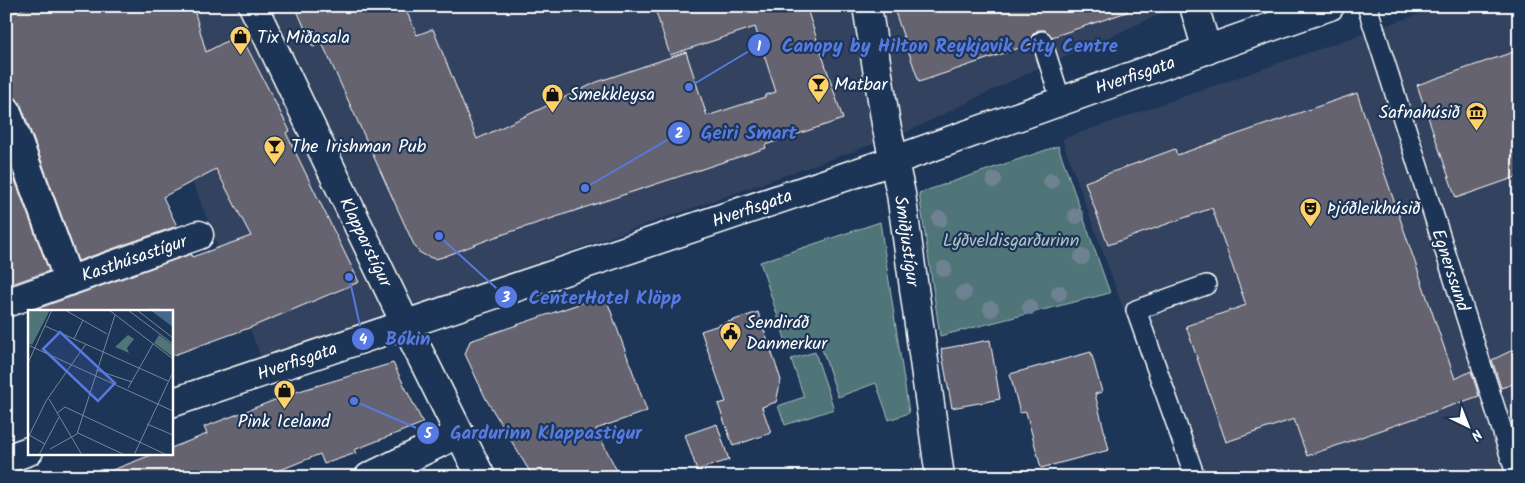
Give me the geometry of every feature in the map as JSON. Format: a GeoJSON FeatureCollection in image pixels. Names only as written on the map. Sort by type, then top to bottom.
{"type":"FeatureCollection","features":[{"type":"Feature","properties":{"kind":"street","name":"Klapparstígur"},"geometry":{"type":"LineString","coordinates":[[253,6],[458,434],[481,477]]}},
{"type":"Feature","properties":{"kind":"street","name":"Smiðjustígur"},"geometry":{"type":"LineString","coordinates":[[867,6],[886,124],[895,160],[940,477]]}},
{"type":"Feature","properties":{"kind":"street"},"geometry":{"type":"LineString","coordinates":[[1194,6],[1207,50]]}},
{"type":"Feature","properties":{"kind":"street","name":"Hverfisgata"},"geometry":{"type":"LineString","coordinates":[[172,403],[895,160],[1330,6]]}},
{"type":"Feature","properties":{"kind":"street","name":"Kasthúsastígur"},"geometry":{"type":"LineString","coordinates":[[6,110],[69,280]]}},
{"type":"Feature","properties":{"kind":"street","name":"Kasthúsastígur"},"geometry":{"type":"LineString","coordinates":[[6,303],[199,236]]}},
{"type":"Feature","properties":{"kind":"street"},"geometry":{"type":"LineString","coordinates":[[369,477],[458,434]]}},
{"type":"Feature","properties":{"kind":"street"},"geometry":{"type":"LineString","coordinates":[[6,459],[28,451]]}},
{"type":"Feature","properties":{"kind":"lane","name":"Egnerssund"},"geometry":{"type":"LineString","coordinates":[[1368,6],[1517,477]]}},
{"type":"Feature","properties":{"kind":"lane"},"geometry":{"type":"LineString","coordinates":[[1042,41],[1061,101]]}},
{"type":"Feature","properties":{"kind":"lane"},"geometry":{"type":"LineString","coordinates":[[1194,477],[1136,310],[1206,285]]}},
{"type":"Feature","properties":{"kind":"shaded area"},"geometry":{"type":"Polygon","coordinates":[[[6,6],[1179,6],[1036,69],[905,133],[262,360],[181,152],[36,145],[6,159],[6,6]]]}},
{"type":"Feature","properties":{"kind":"shaded area"},"geometry":{"type":"Polygon","coordinates":[[[1442,6],[1519,6],[1519,477],[1184,477],[1062,139],[1442,6]]]}},
{"type":"Feature","properties":{"kind":"green space","name":"Lýðveldisgarðurinn"},"geometry":{"type":"Polygon","coordinates":[[[1058,146],[1110,293],[940,336],[919,193],[1058,146]]]}},
{"type":"Feature","properties":{"kind":"green space"},"geometry":{"type":"Polygon","coordinates":[[[880,222],[909,413],[889,420],[876,383],[838,397],[819,340],[789,351],[760,262],[880,222]]]}},
{"type":"Feature","properties":{"kind":"green space"},"geometry":{"type":"Polygon","coordinates":[[[815,352],[834,409],[785,425],[778,406],[804,397],[791,359],[815,352]]]}},
{"type":"Feature","properties":{"kind":"building"},"geometry":{"type":"Polygon","coordinates":[[[32,6],[193,6],[206,52],[240,34],[290,131],[286,133],[359,282],[249,328],[172,356],[172,310],[34,310],[191,254],[192,257],[251,236],[216,169],[163,197],[177,226],[78,261],[21,105],[16,98],[6,95],[6,15],[32,6]]]}},
{"type":"Feature","properties":{"kind":"building"},"geometry":{"type":"Polygon","coordinates":[[[295,6],[404,6],[417,35],[433,29],[477,139],[597,82],[686,52],[707,116],[765,97],[765,95],[776,92],[755,27],[670,55],[654,6],[806,6],[843,119],[765,145],[766,148],[495,237],[435,259],[419,252],[414,245],[322,43],[313,47],[295,6]]]}},
{"type":"Feature","properties":{"kind":"building"},"geometry":{"type":"Polygon","coordinates":[[[893,6],[1126,6],[1127,12],[1052,37],[1045,30],[1038,30],[1031,38],[1031,44],[919,82],[893,6]]]}},
{"type":"Feature","properties":{"kind":"building","name":"Safnahúsið"},"geometry":{"type":"Polygon","coordinates":[[[1519,50],[1519,176],[1456,198],[1417,85],[1519,50]]]}},
{"type":"Feature","properties":{"kind":"building","name":"Þjóðleikhúsið"},"geometry":{"type":"Polygon","coordinates":[[[1357,93],[1455,379],[1471,371],[1479,396],[1307,456],[1294,419],[1226,442],[1186,326],[1246,305],[1212,208],[1108,245],[1085,182],[1175,149],[1177,155],[1357,93]]]}},
{"type":"Feature","properties":{"kind":"building"},"geometry":{"type":"Polygon","coordinates":[[[6,156],[49,271],[6,286],[6,156]]]}},
{"type":"Feature","properties":{"kind":"building"},"geometry":{"type":"Polygon","coordinates":[[[605,295],[647,411],[596,429],[620,477],[533,477],[486,399],[465,354],[470,341],[605,295]]]}},
{"type":"Feature","properties":{"kind":"building"},"geometry":{"type":"Polygon","coordinates":[[[758,312],[781,380],[776,402],[762,407],[771,433],[733,446],[718,404],[726,402],[701,331],[758,312]]]}},
{"type":"Feature","properties":{"kind":"building"},"geometry":{"type":"Polygon","coordinates":[[[990,340],[1000,399],[952,408],[941,349],[990,340]]]}},
{"type":"Feature","properties":{"kind":"building"},"geometry":{"type":"Polygon","coordinates":[[[1519,347],[1519,382],[1501,388],[1492,360],[1519,347]]]}},
{"type":"Feature","properties":{"kind":"building"},"geometry":{"type":"Polygon","coordinates":[[[1091,352],[1102,392],[1095,394],[1109,450],[1041,468],[1026,412],[1020,413],[1010,374],[1091,352]]]}},
{"type":"Feature","properties":{"kind":"building"},"geometry":{"type":"Polygon","coordinates":[[[393,363],[423,423],[354,450],[356,453],[324,464],[320,454],[263,477],[103,477],[102,474],[149,456],[172,456],[172,448],[207,434],[204,427],[296,392],[393,363]]]}},
{"type":"Feature","properties":{"kind":"building"},"geometry":{"type":"Polygon","coordinates":[[[717,424],[729,460],[697,470],[685,435],[717,424]]]}},
{"type":"Feature","properties":{"kind":"place","name":"Tix Miðasala"},"geometry":{"type":"Point","coordinates":[241,56]}},
{"type":"Feature","properties":{"kind":"place","name":"Canopy by Hilton Reykjavik City Centre"},"geometry":{"type":"Point","coordinates":[689,87]}},
{"type":"Feature","properties":{"kind":"place","name":"Matbar"},"geometry":{"type":"Point","coordinates":[818,103]}},
{"type":"Feature","properties":{"kind":"place","name":"Smekkleysa"},"geometry":{"type":"Point","coordinates":[553,113]}},
{"type":"Feature","properties":{"kind":"place","name":"Safnahúsið"},"geometry":{"type":"Point","coordinates":[1476,131]}},
{"type":"Feature","properties":{"kind":"place","name":"The Irishman Pub"},"geometry":{"type":"Point","coordinates":[275,165]}},
{"type":"Feature","properties":{"kind":"place","name":"Geiri Smart"},"geometry":{"type":"Point","coordinates":[585,188]}},
{"type":"Feature","properties":{"kind":"place","name":"Þjóðleikhúsið"},"geometry":{"type":"Point","coordinates":[1311,227]}},
{"type":"Feature","properties":{"kind":"place","name":"CenterHotel Klöpp"},"geometry":{"type":"Point","coordinates":[439,236]}},
{"type":"Feature","properties":{"kind":"place","name":"Bókin"},"geometry":{"type":"Point","coordinates":[349,277]}},
{"type":"Feature","properties":{"kind":"place","name":"Sendiráð Danmerkur"},"geometry":{"type":"Point","coordinates":[730,351]}},
{"type":"Feature","properties":{"kind":"place","name":"Gardurinn Klappastigur"},"geometry":{"type":"Point","coordinates":[354,401]}},
{"type":"Feature","properties":{"kind":"place","name":"Pink Iceland"},"geometry":{"type":"Point","coordinates":[284,410]}}]}
